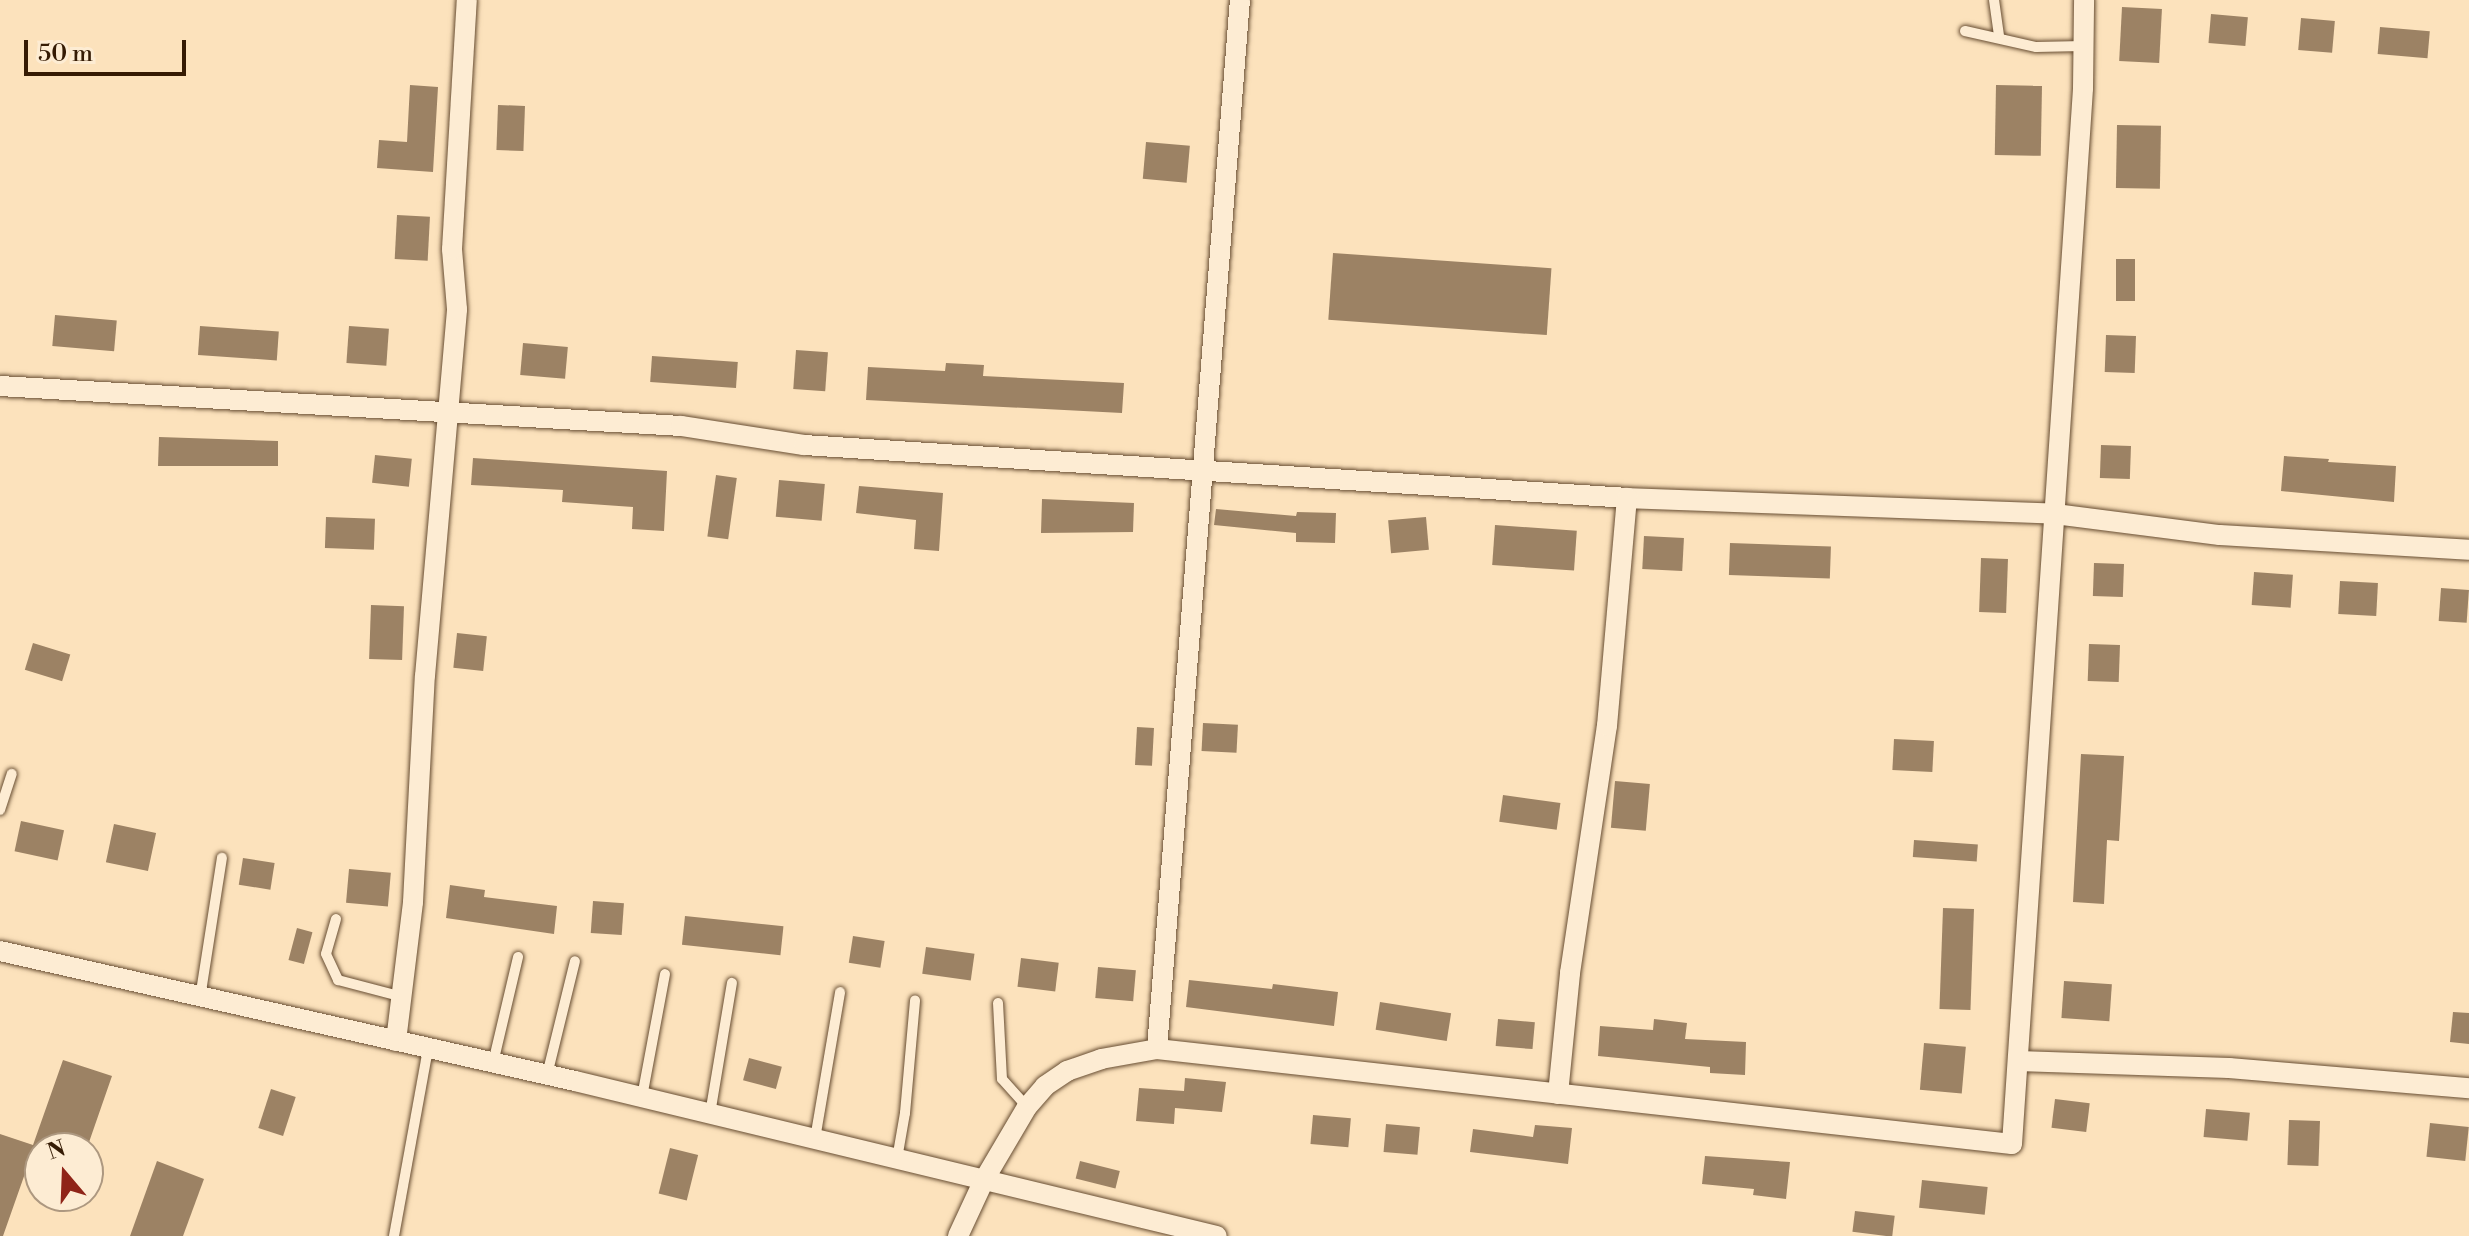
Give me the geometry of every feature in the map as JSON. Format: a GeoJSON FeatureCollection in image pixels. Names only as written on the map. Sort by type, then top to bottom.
{"type":"FeatureCollection","features":[{"type":"Feature","properties":{"kind":"street"},"geometry":{"type":"LineString","coordinates":[[396,1041],[413,902],[425,676],[457,309],[452,249],[467,0]]}},
{"type":"Feature","properties":{"kind":"street"},"geometry":{"type":"LineString","coordinates":[[1157,1049],[1240,0]]}},
{"type":"Feature","properties":{"kind":"street"},"geometry":{"type":"LineString","coordinates":[[958,1236],[984,1180],[1027,1107],[1045,1086],[1067,1071],[1101,1059],[1157,1049],[2012,1144],[2055,514],[2084,0]]}},
{"type":"Feature","properties":{"kind":"street"},"geometry":{"type":"LineString","coordinates":[[0,386],[681,426],[804,445],[1627,498],[2055,514],[2220,535],[2469,550]]}},
{"type":"Feature","properties":{"kind":"street"},"geometry":{"type":"LineString","coordinates":[[1558,1094],[1570,973],[1607,726],[1627,498]]}},
{"type":"Feature","properties":{"kind":"street"},"geometry":{"type":"LineString","coordinates":[[0,951],[200,999],[642,1097],[1217,1236]]}},
{"type":"Feature","properties":{"kind":"street"},"geometry":{"type":"LineString","coordinates":[[2018,1061],[2229,1068],[2469,1088]]}},
{"type":"Feature","properties":{"kind":"lane"},"geometry":{"type":"LineString","coordinates":[[1994,0],[1999,37]]}},
{"type":"Feature","properties":{"kind":"lane"},"geometry":{"type":"LineString","coordinates":[[1965,31],[2036,47],[2083,46]]}},
{"type":"Feature","properties":{"kind":"lane"},"geometry":{"type":"LineString","coordinates":[[0,810],[12,774]]}},
{"type":"Feature","properties":{"kind":"lane"},"geometry":{"type":"LineString","coordinates":[[200,999],[222,858]]}},
{"type":"Feature","properties":{"kind":"lane"},"geometry":{"type":"LineString","coordinates":[[336,919],[326,954],[338,980],[403,997]]}},
{"type":"Feature","properties":{"kind":"lane"},"geometry":{"type":"LineString","coordinates":[[493,1063],[518,957]]}},
{"type":"Feature","properties":{"kind":"lane"},"geometry":{"type":"LineString","coordinates":[[547,1075],[575,961]]}},
{"type":"Feature","properties":{"kind":"lane"},"geometry":{"type":"LineString","coordinates":[[642,1097],[665,974]]}},
{"type":"Feature","properties":{"kind":"lane"},"geometry":{"type":"LineString","coordinates":[[710,1114],[732,983]]}},
{"type":"Feature","properties":{"kind":"lane"},"geometry":{"type":"LineString","coordinates":[[815,1139],[840,992]]}},
{"type":"Feature","properties":{"kind":"lane"},"geometry":{"type":"LineString","coordinates":[[897,1159],[905,1113],[915,1000]]}},
{"type":"Feature","properties":{"kind":"lane"},"geometry":{"type":"LineString","coordinates":[[998,1003],[1002,1079],[1027,1107]]}},
{"type":"Feature","properties":{"kind":"lane"},"geometry":{"type":"LineString","coordinates":[[394,1236],[428,1048]]}},
{"type":"Feature","properties":{"kind":"building"},"geometry":{"type":"Polygon","coordinates":[[[2122,7],[2162,9],[2159,63],[2119,61],[2122,7]]]}},
{"type":"Feature","properties":{"kind":"building"},"geometry":{"type":"Polygon","coordinates":[[[2211,14],[2248,17],[2245,46],[2208,43],[2211,14]]]}},
{"type":"Feature","properties":{"kind":"building"},"geometry":{"type":"Polygon","coordinates":[[[2301,18],[2335,21],[2332,53],[2298,50],[2301,18]]]}},
{"type":"Feature","properties":{"kind":"building"},"geometry":{"type":"Polygon","coordinates":[[[2380,27],[2430,31],[2427,58],[2378,54],[2380,27]]]}},
{"type":"Feature","properties":{"kind":"building"},"geometry":{"type":"Polygon","coordinates":[[[410,85],[438,87],[433,172],[377,168],[379,140],[407,142],[410,85]]]}},
{"type":"Feature","properties":{"kind":"building"},"geometry":{"type":"Polygon","coordinates":[[[1996,85],[2042,86],[2041,156],[1995,155],[1996,85]]]}},
{"type":"Feature","properties":{"kind":"building"},"geometry":{"type":"Polygon","coordinates":[[[498,105],[525,106],[523,151],[496,150],[498,105]]]}},
{"type":"Feature","properties":{"kind":"building"},"geometry":{"type":"Polygon","coordinates":[[[2117,125],[2161,126],[2160,189],[2116,188],[2117,125]]]}},
{"type":"Feature","properties":{"kind":"building"},"geometry":{"type":"Polygon","coordinates":[[[1146,142],[1190,146],[1187,183],[1143,179],[1146,142]]]}},
{"type":"Feature","properties":{"kind":"building"},"geometry":{"type":"Polygon","coordinates":[[[397,215],[430,217],[428,261],[395,259],[397,215]]]}},
{"type":"Feature","properties":{"kind":"building"},"geometry":{"type":"Polygon","coordinates":[[[1333,253],[1551,268],[1547,335],[1328,320],[1333,253]]]}},
{"type":"Feature","properties":{"kind":"building"},"geometry":{"type":"Polygon","coordinates":[[[2116,259],[2135,259],[2135,301],[2116,301],[2116,259]]]}},
{"type":"Feature","properties":{"kind":"building"},"geometry":{"type":"Polygon","coordinates":[[[55,315],[117,320],[114,351],[52,346],[55,315]]]}},
{"type":"Feature","properties":{"kind":"building"},"geometry":{"type":"Polygon","coordinates":[[[200,326],[279,332],[277,360],[198,355],[200,326]]]}},
{"type":"Feature","properties":{"kind":"building"},"geometry":{"type":"Polygon","coordinates":[[[349,326],[389,329],[386,366],[346,363],[349,326]]]}},
{"type":"Feature","properties":{"kind":"building"},"geometry":{"type":"Polygon","coordinates":[[[2106,335],[2136,336],[2135,373],[2105,372],[2106,335]]]}},
{"type":"Feature","properties":{"kind":"building"},"geometry":{"type":"Polygon","coordinates":[[[523,343],[568,347],[565,379],[520,375],[523,343]]]}},
{"type":"Feature","properties":{"kind":"building"},"geometry":{"type":"Polygon","coordinates":[[[796,350],[828,352],[825,391],[793,389],[796,350]]]}},
{"type":"Feature","properties":{"kind":"building"},"geometry":{"type":"Polygon","coordinates":[[[652,356],[738,362],[736,388],[650,382],[652,356]]]}},
{"type":"Feature","properties":{"kind":"building"},"geometry":{"type":"Polygon","coordinates":[[[946,363],[984,365],[983,376],[1124,383],[1122,413],[866,400],[868,367],[945,371],[946,363]]]}},
{"type":"Feature","properties":{"kind":"building"},"geometry":{"type":"Polygon","coordinates":[[[159,437],[278,441],[278,466],[158,466],[159,437]]]}},
{"type":"Feature","properties":{"kind":"building"},"geometry":{"type":"Polygon","coordinates":[[[2101,445],[2131,446],[2130,479],[2100,478],[2101,445]]]}},
{"type":"Feature","properties":{"kind":"building"},"geometry":{"type":"Polygon","coordinates":[[[375,455],[412,459],[409,487],[372,483],[375,455]]]}},
{"type":"Feature","properties":{"kind":"building"},"geometry":{"type":"Polygon","coordinates":[[[2284,456],[2396,466],[2394,502],[2281,491],[2284,456]]]}},
{"type":"Feature","properties":{"kind":"building"},"geometry":{"type":"Polygon","coordinates":[[[473,458],[667,471],[664,531],[632,529],[633,507],[562,502],[563,490],[471,485],[473,458]]]}},
{"type":"Feature","properties":{"kind":"building"},"geometry":{"type":"Polygon","coordinates":[[[716,475],[737,478],[728,539],[707,536],[716,475]]]}},
{"type":"Feature","properties":{"kind":"building"},"geometry":{"type":"Polygon","coordinates":[[[779,480],[825,484],[822,521],[776,517],[779,480]]]}},
{"type":"Feature","properties":{"kind":"building"},"geometry":{"type":"Polygon","coordinates":[[[859,486],[943,493],[939,551],[914,549],[916,520],[856,513],[859,486]]]}},
{"type":"Feature","properties":{"kind":"building"},"geometry":{"type":"Polygon","coordinates":[[[1042,499],[1134,503],[1133,532],[1041,533],[1042,499]]]}},
{"type":"Feature","properties":{"kind":"building"},"geometry":{"type":"Polygon","coordinates":[[[1216,509],[1296,516],[1297,512],[1336,513],[1335,543],[1296,542],[1296,533],[1214,525],[1216,509]]]}},
{"type":"Feature","properties":{"kind":"building"},"geometry":{"type":"Polygon","coordinates":[[[326,517],[375,519],[374,550],[325,548],[326,517]]]}},
{"type":"Feature","properties":{"kind":"building"},"geometry":{"type":"Polygon","coordinates":[[[1426,517],[1429,550],[1391,553],[1388,520],[1426,517]]]}},
{"type":"Feature","properties":{"kind":"building"},"geometry":{"type":"Polygon","coordinates":[[[1495,525],[1577,531],[1574,571],[1492,565],[1495,525]]]}},
{"type":"Feature","properties":{"kind":"building"},"geometry":{"type":"Polygon","coordinates":[[[1644,536],[1684,538],[1682,571],[1642,569],[1644,536]]]}},
{"type":"Feature","properties":{"kind":"building"},"geometry":{"type":"Polygon","coordinates":[[[1730,543],[1831,547],[1830,579],[1729,575],[1730,543]]]}},
{"type":"Feature","properties":{"kind":"building"},"geometry":{"type":"Polygon","coordinates":[[[1981,558],[2008,559],[2006,613],[1979,612],[1981,558]]]}},
{"type":"Feature","properties":{"kind":"building"},"geometry":{"type":"Polygon","coordinates":[[[2094,563],[2124,564],[2123,597],[2093,596],[2094,563]]]}},
{"type":"Feature","properties":{"kind":"building"},"geometry":{"type":"Polygon","coordinates":[[[2254,572],[2293,575],[2291,608],[2252,605],[2254,572]]]}},
{"type":"Feature","properties":{"kind":"building"},"geometry":{"type":"Polygon","coordinates":[[[2340,581],[2378,583],[2376,616],[2338,614],[2340,581]]]}},
{"type":"Feature","properties":{"kind":"building"},"geometry":{"type":"Polygon","coordinates":[[[2441,588],[2469,590],[2467,623],[2439,621],[2441,588]]]}},
{"type":"Feature","properties":{"kind":"building"},"geometry":{"type":"Polygon","coordinates":[[[371,605],[404,606],[402,660],[369,659],[371,605]]]}},
{"type":"Feature","properties":{"kind":"building"},"geometry":{"type":"Polygon","coordinates":[[[457,633],[487,636],[483,671],[453,668],[457,633]]]}},
{"type":"Feature","properties":{"kind":"building"},"geometry":{"type":"Polygon","coordinates":[[[33,643],[70,654],[62,681],[25,670],[33,643]]]}},
{"type":"Feature","properties":{"kind":"building"},"geometry":{"type":"Polygon","coordinates":[[[2089,644],[2120,645],[2119,682],[2088,681],[2089,644]]]}},
{"type":"Feature","properties":{"kind":"building"},"geometry":{"type":"Polygon","coordinates":[[[1203,723],[1238,725],[1236,753],[1202,751],[1203,723]]]}},
{"type":"Feature","properties":{"kind":"building"},"geometry":{"type":"Polygon","coordinates":[[[1137,727],[1154,728],[1152,766],[1135,765],[1137,727]]]}},
{"type":"Feature","properties":{"kind":"building"},"geometry":{"type":"Polygon","coordinates":[[[1894,739],[1934,741],[1932,772],[1892,770],[1894,739]]]}},
{"type":"Feature","properties":{"kind":"building"},"geometry":{"type":"Polygon","coordinates":[[[2081,754],[2124,756],[2119,841],[2107,840],[2104,904],[2073,902],[2081,754]]]}},
{"type":"Feature","properties":{"kind":"building"},"geometry":{"type":"Polygon","coordinates":[[[1615,781],[1650,784],[1646,831],[1611,828],[1615,781]]]}},
{"type":"Feature","properties":{"kind":"building"},"geometry":{"type":"Polygon","coordinates":[[[1503,795],[1560,803],[1557,830],[1499,822],[1503,795]]]}},
{"type":"Feature","properties":{"kind":"building"},"geometry":{"type":"Polygon","coordinates":[[[21,821],[64,830],[58,860],[15,851],[21,821]]]}},
{"type":"Feature","properties":{"kind":"building"},"geometry":{"type":"Polygon","coordinates":[[[114,824],[156,833],[148,871],[106,862],[114,824]]]}},
{"type":"Feature","properties":{"kind":"building"},"geometry":{"type":"Polygon","coordinates":[[[1914,840],[1978,844],[1977,861],[1913,857],[1914,840]]]}},
{"type":"Feature","properties":{"kind":"building"},"geometry":{"type":"Polygon","coordinates":[[[243,858],[275,863],[270,890],[239,885],[243,858]]]}},
{"type":"Feature","properties":{"kind":"building"},"geometry":{"type":"Polygon","coordinates":[[[349,869],[391,873],[388,907],[346,903],[349,869]]]}},
{"type":"Feature","properties":{"kind":"building"},"geometry":{"type":"Polygon","coordinates":[[[450,885],[485,890],[484,897],[557,906],[554,934],[446,918],[450,885]]]}},
{"type":"Feature","properties":{"kind":"building"},"geometry":{"type":"Polygon","coordinates":[[[593,901],[624,903],[622,935],[591,933],[593,901]]]}},
{"type":"Feature","properties":{"kind":"building"},"geometry":{"type":"Polygon","coordinates":[[[1943,908],[1974,909],[1970,1010],[1939,1009],[1943,908]]]}},
{"type":"Feature","properties":{"kind":"building"},"geometry":{"type":"Polygon","coordinates":[[[685,916],[783,926],[780,955],[682,945],[685,916]]]}},
{"type":"Feature","properties":{"kind":"building"},"geometry":{"type":"Polygon","coordinates":[[[297,928],[312,932],[304,964],[288,960],[297,928]]]}},
{"type":"Feature","properties":{"kind":"building"},"geometry":{"type":"Polygon","coordinates":[[[853,936],[885,941],[880,968],[849,963],[853,936]]]}},
{"type":"Feature","properties":{"kind":"building"},"geometry":{"type":"Polygon","coordinates":[[[926,947],[975,954],[971,981],[922,974],[926,947]]]}},
{"type":"Feature","properties":{"kind":"building"},"geometry":{"type":"Polygon","coordinates":[[[1021,958],[1059,963],[1055,991],[1017,987],[1021,958]]]}},
{"type":"Feature","properties":{"kind":"building"},"geometry":{"type":"Polygon","coordinates":[[[1098,967],[1136,970],[1133,1001],[1095,998],[1098,967]]]}},
{"type":"Feature","properties":{"kind":"building"},"geometry":{"type":"Polygon","coordinates":[[[1189,980],[1272,989],[1273,984],[1338,992],[1334,1026],[1186,1007],[1189,980]]]}},
{"type":"Feature","properties":{"kind":"building"},"geometry":{"type":"Polygon","coordinates":[[[2064,981],[2112,984],[2109,1021],[2061,1018],[2064,981]]]}},
{"type":"Feature","properties":{"kind":"building"},"geometry":{"type":"Polygon","coordinates":[[[1380,1002],[1451,1013],[1447,1041],[1376,1030],[1380,1002]]]}},
{"type":"Feature","properties":{"kind":"building"},"geometry":{"type":"Polygon","coordinates":[[[2453,1012],[2469,1013],[2469,1044],[2450,1042],[2453,1012]]]}},
{"type":"Feature","properties":{"kind":"building"},"geometry":{"type":"Polygon","coordinates":[[[1498,1019],[1535,1022],[1533,1049],[1496,1046],[1498,1019]]]}},
{"type":"Feature","properties":{"kind":"building"},"geometry":{"type":"Polygon","coordinates":[[[1654,1019],[1687,1023],[1685,1039],[1746,1042],[1745,1075],[1710,1073],[1710,1067],[1598,1056],[1600,1026],[1653,1030],[1654,1019]]]}},
{"type":"Feature","properties":{"kind":"building"},"geometry":{"type":"Polygon","coordinates":[[[1924,1043],[1966,1047],[1962,1093],[1920,1090],[1924,1043]]]}},
{"type":"Feature","properties":{"kind":"building"},"geometry":{"type":"Polygon","coordinates":[[[749,1058],[782,1067],[776,1089],[743,1080],[749,1058]]]}},
{"type":"Feature","properties":{"kind":"building"},"geometry":{"type":"Polygon","coordinates":[[[63,1060],[112,1076],[93,1132],[38,1132],[63,1060]]]}},
{"type":"Feature","properties":{"kind":"building"},"geometry":{"type":"Polygon","coordinates":[[[1185,1078],[1226,1082],[1222,1112],[1175,1108],[1174,1124],[1136,1121],[1139,1088],[1184,1091],[1185,1078]]]}},
{"type":"Feature","properties":{"kind":"building"},"geometry":{"type":"Polygon","coordinates":[[[271,1089],[296,1097],[283,1136],[258,1128],[271,1089]]]}},
{"type":"Feature","properties":{"kind":"building"},"geometry":{"type":"Polygon","coordinates":[[[2055,1099],[2090,1103],[2086,1132],[2051,1128],[2055,1099]]]}},
{"type":"Feature","properties":{"kind":"building"},"geometry":{"type":"Polygon","coordinates":[[[2206,1109],[2250,1113],[2247,1141],[2204,1137],[2206,1109]]]}},
{"type":"Feature","properties":{"kind":"building"},"geometry":{"type":"Polygon","coordinates":[[[1313,1115],[1351,1118],[1348,1147],[1310,1144],[1313,1115]]]}},
{"type":"Feature","properties":{"kind":"building"},"geometry":{"type":"Polygon","coordinates":[[[2289,1120],[2320,1121],[2318,1166],[2287,1165],[2289,1120]]]}},
{"type":"Feature","properties":{"kind":"building"},"geometry":{"type":"Polygon","coordinates":[[[2430,1123],[2469,1127],[2465,1161],[2426,1157],[2430,1123]]]}},
{"type":"Feature","properties":{"kind":"building"},"geometry":{"type":"Polygon","coordinates":[[[1386,1124],[1420,1127],[1417,1155],[1384,1152],[1386,1124]]]}},
{"type":"Feature","properties":{"kind":"building"},"geometry":{"type":"Polygon","coordinates":[[[1535,1125],[1572,1128],[1568,1164],[1470,1152],[1473,1129],[1533,1137],[1535,1125]]]}},
{"type":"Feature","properties":{"kind":"building"},"geometry":{"type":"Polygon","coordinates":[[[0,1134],[24,1142],[24,1176],[3,1236],[0,1236],[0,1134]]]}},
{"type":"Feature","properties":{"kind":"building"},"geometry":{"type":"Polygon","coordinates":[[[670,1148],[698,1155],[687,1201],[659,1194],[670,1148]]]}},
{"type":"Feature","properties":{"kind":"building"},"geometry":{"type":"Polygon","coordinates":[[[1705,1156],[1790,1162],[1786,1199],[1753,1195],[1754,1189],[1702,1184],[1705,1156]]]}},
{"type":"Feature","properties":{"kind":"building"},"geometry":{"type":"Polygon","coordinates":[[[157,1161],[204,1179],[183,1236],[130,1236],[157,1161]]]}},
{"type":"Feature","properties":{"kind":"building"},"geometry":{"type":"Polygon","coordinates":[[[1080,1161],[1120,1171],[1115,1188],[1076,1178],[1080,1161]]]}},
{"type":"Feature","properties":{"kind":"building"},"geometry":{"type":"Polygon","coordinates":[[[1922,1180],[1988,1187],[1985,1215],[1919,1208],[1922,1180]]]}},
{"type":"Feature","properties":{"kind":"building"},"geometry":{"type":"Polygon","coordinates":[[[1855,1211],[1895,1216],[1892,1236],[1852,1232],[1855,1211]]]}}]}
